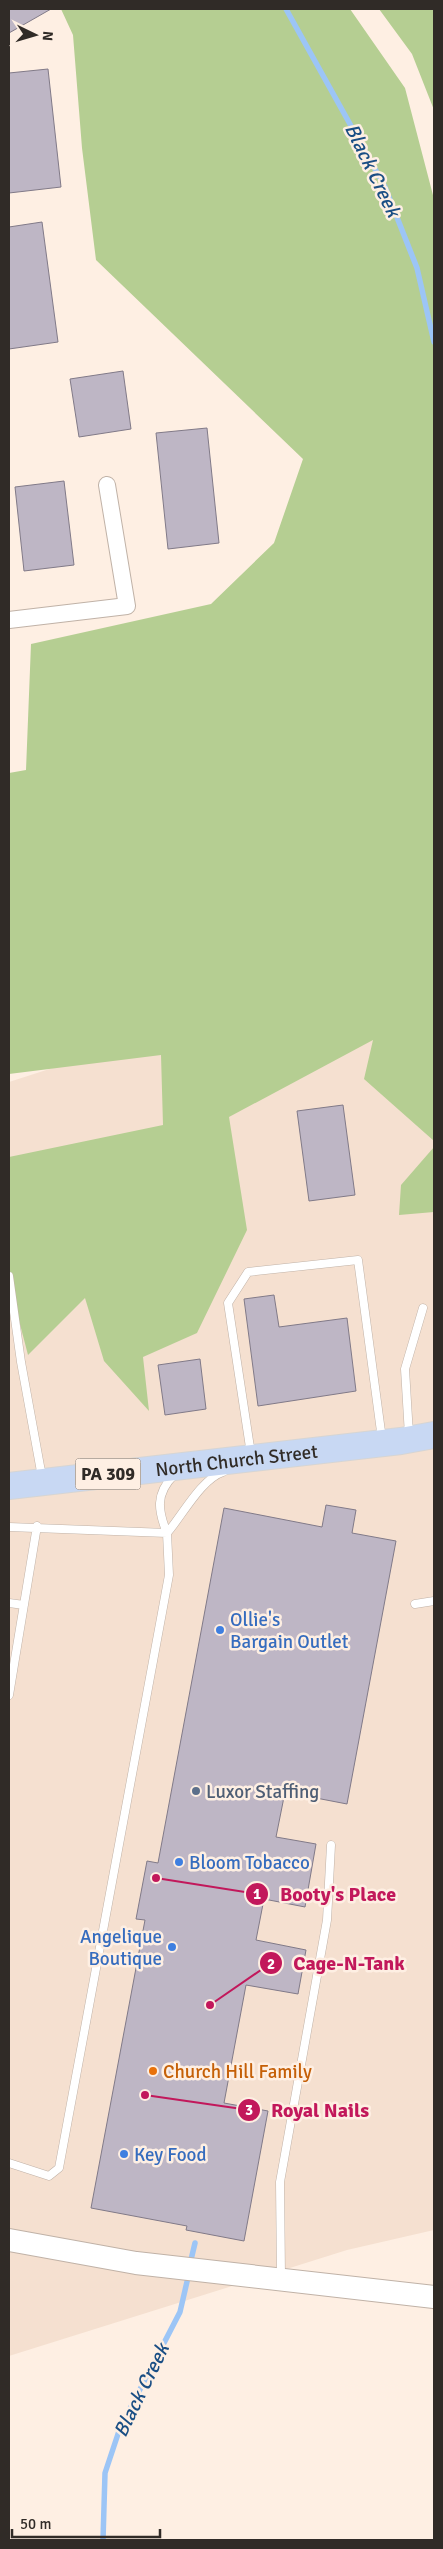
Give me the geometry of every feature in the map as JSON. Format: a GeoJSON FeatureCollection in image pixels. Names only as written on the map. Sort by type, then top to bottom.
{"type":"FeatureCollection","features":[{"type":"Feature","properties":{"kind":"main road","name":"North Church Street"},"geometry":{"type":"LineString","coordinates":[[9,1486],[407,1440]]}},
{"type":"Feature","properties":{"kind":"main road"},"geometry":{"type":"LineString","coordinates":[[9,2240],[136,2263],[434,2297]]}},
{"type":"Feature","properties":{"kind":"street"},"geometry":{"type":"LineString","coordinates":[[9,620],[127,606],[107,485]]}},
{"type":"Feature","properties":{"kind":"lane"},"geometry":{"type":"LineString","coordinates":[[167,1533],[196,1496],[217,1474],[259,1458],[228,1303],[248,1272],[358,1260],[407,1440]]}},
{"type":"Feature","properties":{"kind":"lane"},"geometry":{"type":"LineString","coordinates":[[9,1276],[21,1362],[43,1482]]}},
{"type":"Feature","properties":{"kind":"lane"},"geometry":{"type":"LineString","coordinates":[[407,1440],[405,1369],[423,1308]]}},
{"type":"Feature","properties":{"kind":"lane"},"geometry":{"type":"LineString","coordinates":[[9,2164],[49,2176],[59,2168],[169,1575],[167,1533],[158,1512],[165,1484],[185,1465]]}},
{"type":"Feature","properties":{"kind":"lane"},"geometry":{"type":"LineString","coordinates":[[9,1527],[37,1526],[167,1533]]}},
{"type":"Feature","properties":{"kind":"lane"},"geometry":{"type":"LineString","coordinates":[[9,1695],[11,1669],[37,1526]]}},
{"type":"Feature","properties":{"kind":"lane"},"geometry":{"type":"LineString","coordinates":[[415,1604],[434,1601]]}},
{"type":"Feature","properties":{"kind":"lane"},"geometry":{"type":"LineString","coordinates":[[9,1603],[24,1605]]}},
{"type":"Feature","properties":{"kind":"lane"},"geometry":{"type":"LineString","coordinates":[[280,2279],[280,2182],[327,1920],[331,1845]]}},
{"type":"Feature","properties":{"kind":"shaded area"},"geometry":{"type":"Polygon","coordinates":[[[434,913],[434,2230],[347,2250],[9,2356],[9,1082],[311,985],[434,913]]]}},
{"type":"Feature","properties":{"kind":"green space"},"geometry":{"type":"Polygon","coordinates":[[[61,9],[350,9],[405,88],[434,199],[434,1141],[364,1079],[373,1040],[229,1117],[247,1230],[197,1333],[143,1357],[149,1411],[104,1361],[85,1298],[28,1355],[9,1282],[9,1157],[163,1125],[161,1055],[9,1074],[9,773],[26,770],[31,644],[211,604],[274,543],[303,459],[96,260],[82,148],[73,35],[61,9]]]}},
{"type":"Feature","properties":{"kind":"green space"},"geometry":{"type":"Polygon","coordinates":[[[379,9],[434,9],[434,110],[412,54],[379,9]]]}},
{"type":"Feature","properties":{"kind":"green space"},"geometry":{"type":"Polygon","coordinates":[[[434,1147],[434,1212],[399,1215],[401,1185],[434,1147]]]}},
{"type":"Feature","properties":{"kind":"building"},"geometry":{"type":"Polygon","coordinates":[[[9,9],[51,9],[9,33],[9,9]]]}},
{"type":"Feature","properties":{"kind":"building"},"geometry":{"type":"Polygon","coordinates":[[[48,69],[61,187],[9,193],[9,73],[48,69]]]}},
{"type":"Feature","properties":{"kind":"building"},"geometry":{"type":"Polygon","coordinates":[[[42,222],[58,342],[9,349],[9,227],[42,222]]]}},
{"type":"Feature","properties":{"kind":"building"},"geometry":{"type":"Polygon","coordinates":[[[123,371],[131,429],[79,437],[70,379],[123,371]]]}},
{"type":"Feature","properties":{"kind":"building"},"geometry":{"type":"Polygon","coordinates":[[[207,428],[219,543],[168,549],[156,433],[207,428]]]}},
{"type":"Feature","properties":{"kind":"building"},"geometry":{"type":"Polygon","coordinates":[[[64,481],[74,565],[24,571],[15,487],[64,481]]]}},
{"type":"Feature","properties":{"kind":"building"},"geometry":{"type":"Polygon","coordinates":[[[343,1105],[355,1195],[309,1201],[297,1111],[343,1105]]]}},
{"type":"Feature","properties":{"kind":"building"},"geometry":{"type":"Polygon","coordinates":[[[274,1295],[279,1327],[347,1318],[356,1391],[258,1406],[244,1299],[274,1295]]]}},
{"type":"Feature","properties":{"kind":"building"},"geometry":{"type":"Polygon","coordinates":[[[200,1359],[206,1409],[165,1415],[158,1365],[200,1359]]]}},
{"type":"Feature","properties":{"kind":"building"},"geometry":{"type":"Polygon","coordinates":[[[326,1505],[356,1510],[352,1533],[396,1541],[347,1804],[285,1792],[276,1837],[316,1844],[305,1907],[264,1899],[256,1940],[306,1950],[298,1994],[246,1985],[224,2103],[268,2111],[244,2241],[186,2230],[187,2226],[91,2208],[145,1920],[136,1919],[147,1861],[158,1863],[224,1508],[322,1527],[326,1505]]]}},
{"type":"Feature","properties":{"kind":"waterway","name":"Black Creek"},"geometry":{"type":"LineString","coordinates":[[286,9],[385,187],[417,268],[434,342]]}},
{"type":"Feature","properties":{"kind":"waterway","name":"Black Creek"},"geometry":{"type":"LineString","coordinates":[[190,2264],[195,2243]]}},
{"type":"Feature","properties":{"kind":"waterway","name":"Black Creek"},"geometry":{"type":"LineString","coordinates":[[103,2540],[105,2473],[120,2428],[180,2312],[189,2273]]}},
{"type":"Feature","properties":{"kind":"place","name":"Ollie's Bargain Outlet"},"geometry":{"type":"Point","coordinates":[220,1630]}},
{"type":"Feature","properties":{"kind":"place","name":"Luxor Staffing"},"geometry":{"type":"Point","coordinates":[196,1791]}},
{"type":"Feature","properties":{"kind":"place","name":"Bloom Tobacco"},"geometry":{"type":"Point","coordinates":[179,1862]}},
{"type":"Feature","properties":{"kind":"place","name":"Booty's Place"},"geometry":{"type":"Point","coordinates":[156,1878]}},
{"type":"Feature","properties":{"kind":"place","name":"Angelique Boutique"},"geometry":{"type":"Point","coordinates":[172,1947]}},
{"type":"Feature","properties":{"kind":"place","name":"Cage-N-Tank"},"geometry":{"type":"Point","coordinates":[210,2005]}},
{"type":"Feature","properties":{"kind":"place","name":"Church Hill Family"},"geometry":{"type":"Point","coordinates":[153,2071]}},
{"type":"Feature","properties":{"kind":"place","name":"Royal Nails"},"geometry":{"type":"Point","coordinates":[145,2095]}},
{"type":"Feature","properties":{"kind":"place","name":"Key Food"},"geometry":{"type":"Point","coordinates":[124,2154]}}]}
